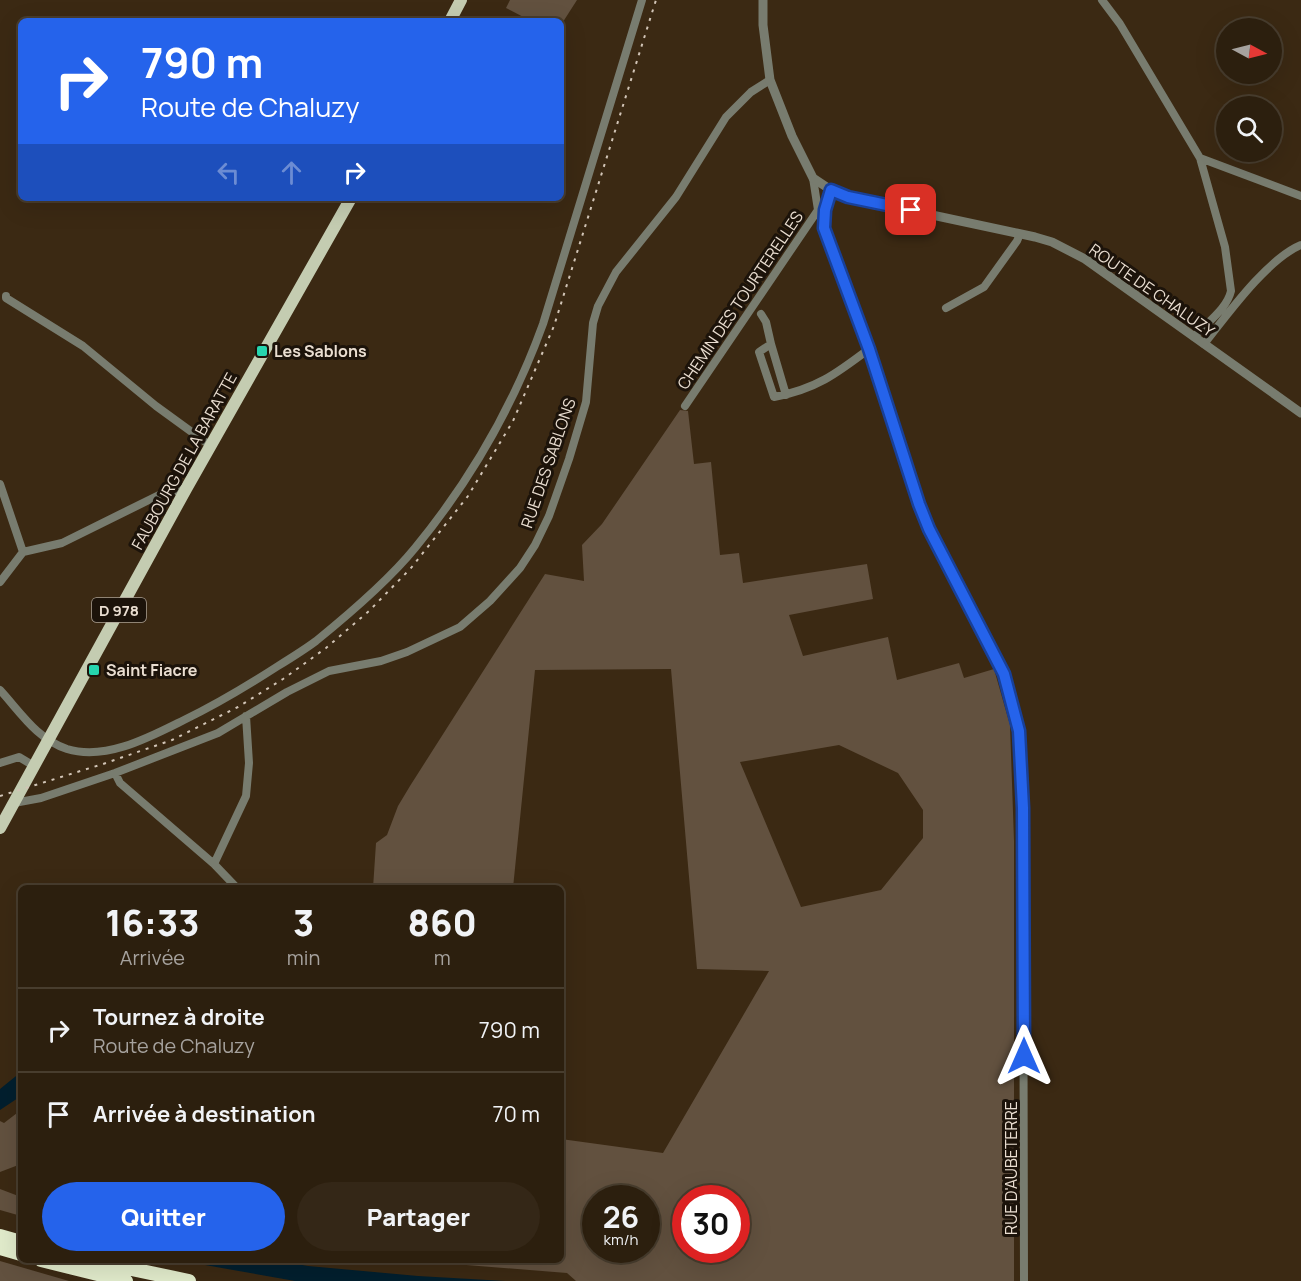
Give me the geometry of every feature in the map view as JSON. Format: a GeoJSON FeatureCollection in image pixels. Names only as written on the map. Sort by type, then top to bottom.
{"type":"FeatureCollection","features":[{"type":"Feature","properties":{"kind":"highway"},"geometry":{"type":"LineString","coordinates":[[0,1236],[18,1241]]}},
{"type":"Feature","properties":{"kind":"highway"},"geometry":{"type":"LineString","coordinates":[[0,1248],[18,1253]]}},
{"type":"Feature","properties":{"kind":"highway"},"geometry":{"type":"LineString","coordinates":[[53,1263],[126,1281]]}},
{"type":"Feature","properties":{"kind":"highway"},"geometry":{"type":"LineString","coordinates":[[103,1263],[189,1281]]}},
{"type":"Feature","properties":{"kind":"main road"},"geometry":{"type":"LineString","coordinates":[[452,18],[461,0]]}},
{"type":"Feature","properties":{"kind":"main road","name":"FAUBOURG DE LA BARATTE"},"geometry":{"type":"LineString","coordinates":[[47,741],[186,489],[349,201]]}},
{"type":"Feature","properties":{"kind":"main road","name":"D 978"},"geometry":{"type":"LineString","coordinates":[[0,828],[47,741]]}},
{"type":"Feature","properties":{"kind":"street"},"geometry":{"type":"LineString","coordinates":[[0,690],[47,741],[84,752],[116,748],[165,729],[220,702],[314,642],[365,598],[414,549],[481,457],[505,415],[531,357],[642,0]]}},
{"type":"Feature","properties":{"kind":"street"},"geometry":{"type":"LineString","coordinates":[[763,0],[763,25],[770,80],[792,136],[813,178]]}},
{"type":"Feature","properties":{"kind":"street"},"geometry":{"type":"LineString","coordinates":[[1102,0],[1120,24],[1200,158],[1225,248],[1232,284],[1230,296],[1194,337]]}},
{"type":"Feature","properties":{"kind":"street","name":"RUE DES SABLONS"},"geometry":{"type":"LineString","coordinates":[[14,803],[19,804],[41,798],[116,773],[218,733],[329,671],[381,661],[407,652],[460,627],[490,601],[520,568],[535,545],[549,516],[586,402],[590,376],[590,345],[598,306],[616,272],[676,197],[726,117],[751,92],[770,80]]}},
{"type":"Feature","properties":{"kind":"street"},"geometry":{"type":"LineString","coordinates":[[1200,158],[1301,196]]}},
{"type":"Feature","properties":{"kind":"street","name":"ROUTE DE CHALUZY"},"geometry":{"type":"LineString","coordinates":[[813,178],[831,190],[848,197],[1052,242],[1085,259],[1301,413]]}},
{"type":"Feature","properties":{"kind":"street","name":"RUE D'AUBETERRE"},"geometry":{"type":"LineString","coordinates":[[813,178],[818,210],[869,349],[919,504],[929,529],[1004,674],[1019,731],[1023,808],[1024,1281]]}},
{"type":"Feature","properties":{"kind":"street","name":"RUE D'AUBETERRE"},"geometry":{"type":"LineString","coordinates":[[824,228],[825,210],[831,190]]}},
{"type":"Feature","properties":{"kind":"street","name":"CHEMIN DES TOURTERELLES"},"geometry":{"type":"LineString","coordinates":[[685,406],[818,210]]}},
{"type":"Feature","properties":{"kind":"street"},"geometry":{"type":"LineString","coordinates":[[946,308],[984,287],[1020,234]]}},
{"type":"Feature","properties":{"kind":"street"},"geometry":{"type":"LineString","coordinates":[[1204,344],[1270,267],[1301,245]]}},
{"type":"Feature","properties":{"kind":"street"},"geometry":{"type":"LineString","coordinates":[[6,296],[83,346],[211,446]]}},
{"type":"Feature","properties":{"kind":"street"},"geometry":{"type":"LineString","coordinates":[[761,314],[766,322],[786,395]]}},
{"type":"Feature","properties":{"kind":"street"},"geometry":{"type":"LineString","coordinates":[[771,344],[759,352],[774,397],[786,395],[830,378],[869,349]]}},
{"type":"Feature","properties":{"kind":"street"},"geometry":{"type":"LineString","coordinates":[[0,484],[23,552]]}},
{"type":"Feature","properties":{"kind":"street"},"geometry":{"type":"LineString","coordinates":[[0,582],[23,552],[62,543],[163,493],[186,489]]}},
{"type":"Feature","properties":{"kind":"street"},"geometry":{"type":"LineString","coordinates":[[214,864],[246,796],[249,763],[246,716]]}},
{"type":"Feature","properties":{"kind":"street"},"geometry":{"type":"LineString","coordinates":[[0,763],[19,758],[34,766]]}},
{"type":"Feature","properties":{"kind":"street"},"geometry":{"type":"LineString","coordinates":[[116,773],[120,783],[214,864],[234,885]]}},
{"type":"Feature","properties":{"kind":"shaded area"},"geometry":{"type":"Polygon","coordinates":[[[510,0],[577,0],[564,20],[564,18],[525,18],[506,8],[510,0]]]}},
{"type":"Feature","properties":{"kind":"shaded area"},"geometry":{"type":"Polygon","coordinates":[[[680,410],[688,411],[694,464],[711,462],[720,555],[739,553],[743,583],[867,564],[873,599],[789,615],[803,656],[888,637],[897,680],[959,663],[964,678],[994,669],[1010,725],[1014,841],[1014,1281],[576,1281],[567,1273],[442,1263],[564,1263],[564,1139],[663,1153],[769,971],[697,969],[671,669],[535,670],[513,885],[373,885],[376,843],[387,835],[398,806],[410,786],[545,574],[584,581],[582,545],[602,524],[680,410]],[[839,745],[740,762],[801,907],[881,890],[923,838],[923,810],[898,773],[839,745]]]}},
{"type":"Feature","properties":{"kind":"shaded area"},"geometry":{"type":"Polygon","coordinates":[[[18,1112],[18,1165],[0,1172],[0,1121],[4,1123],[18,1112]]]}},
{"type":"Feature","properties":{"kind":"shaded area"},"geometry":{"type":"Polygon","coordinates":[[[0,1189],[18,1196],[18,1215],[0,1210],[0,1189]]]}},
{"type":"Feature","properties":{"kind":"shaded area"},"geometry":{"type":"Polygon","coordinates":[[[0,1261],[69,1281],[0,1281],[0,1261]]]}},
{"type":"Feature","properties":{"kind":"water"},"geometry":{"type":"Polygon","coordinates":[[[18,1074],[18,1098],[0,1110],[0,1089],[18,1074]]]}},
{"type":"Feature","properties":{"kind":"water"},"geometry":{"type":"Polygon","coordinates":[[[194,1263],[290,1263],[418,1276],[505,1281],[295,1281],[194,1263]]]}},
{"type":"Feature","properties":{"kind":"railway"},"geometry":{"type":"LineString","coordinates":[[0,796],[172,740],[238,707],[283,679],[326,648],[369,611],[411,568],[468,496],[513,421],[554,326],[656,0]]}},
{"type":"Feature","properties":{"kind":"place","name":"Les Sablons"},"geometry":{"type":"Point","coordinates":[262,351]}},
{"type":"Feature","properties":{"kind":"place","name":"Saint Fiacre"},"geometry":{"type":"Point","coordinates":[94,670]}},
{"type":"Feature","properties":{"kind":"route"},"geometry":{"type":"LineString","coordinates":[[911,210],[848,197],[831,190],[825,210],[824,228],[869,349],[919,504],[929,529],[1004,674],[1013,704],[1019,731],[1023,808],[1024,1056]]}}]}
